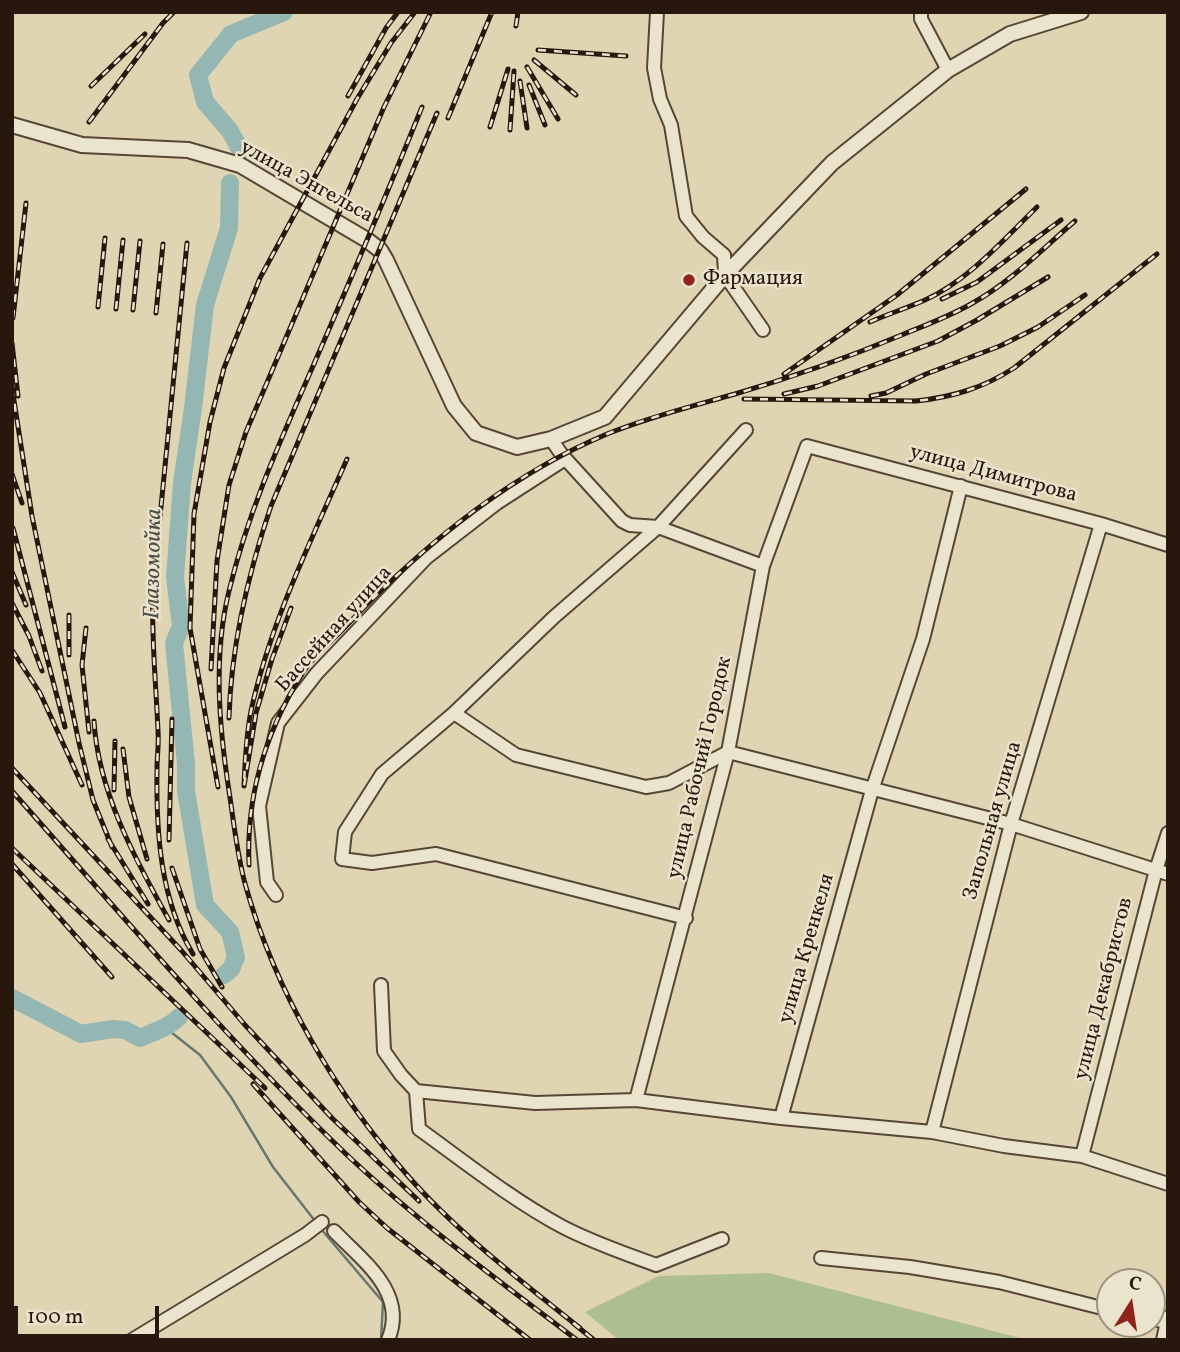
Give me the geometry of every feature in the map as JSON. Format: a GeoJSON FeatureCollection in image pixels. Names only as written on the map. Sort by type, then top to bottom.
{"type":"FeatureCollection","features":[{"type":"Feature","properties":{"kind":"street"},"geometry":{"type":"LineString","coordinates":[[657,12],[654,68],[660,99],[671,125],[687,216],[703,237],[724,255],[725,275],[763,330]]}},
{"type":"Feature","properties":{"kind":"street"},"geometry":{"type":"LineString","coordinates":[[921,12],[921,19],[948,70]]}},
{"type":"Feature","properties":{"kind":"street","name":"улица Энгельса"},"geometry":{"type":"LineString","coordinates":[[12,125],[82,145],[188,150],[240,165],[367,240],[380,250],[386,260],[454,406],[476,433],[517,447],[551,439],[605,417],[725,275],[832,163],[948,70],[1010,34],[1081,12]]}},
{"type":"Feature","properties":{"kind":"street"},"geometry":{"type":"LineString","coordinates":[[686,918],[436,854],[372,863],[342,859],[345,832],[382,774],[454,713],[554,617],[658,527],[746,430]]}},
{"type":"Feature","properties":{"kind":"street"},"geometry":{"type":"LineString","coordinates":[[551,439],[565,459],[622,521],[630,525],[658,527],[764,566]]}},
{"type":"Feature","properties":{"kind":"street","name":"улица Димитрова"},"geometry":{"type":"LineString","coordinates":[[807,446],[1101,524],[1168,545]]}},
{"type":"Feature","properties":{"kind":"street","name":"улица Рабочий Городок"},"geometry":{"type":"LineString","coordinates":[[636,1100],[728,752],[764,566],[807,446]]}},
{"type":"Feature","properties":{"kind":"street","name":"Бассейная улица"},"geometry":{"type":"LineString","coordinates":[[276,895],[267,882],[259,806],[278,723],[317,673],[426,558],[497,503],[565,459]]}},
{"type":"Feature","properties":{"kind":"street","name":"улица Кренкеля"},"geometry":{"type":"LineString","coordinates":[[781,1118],[872,790],[923,639],[961,486]]}},
{"type":"Feature","properties":{"kind":"street","name":"Запольная улица"},"geometry":{"type":"LineString","coordinates":[[932,1132],[1011,824],[1101,524]]}},
{"type":"Feature","properties":{"kind":"street"},"geometry":{"type":"LineString","coordinates":[[454,713],[516,755],[646,788],[669,783],[728,752],[1011,824],[1162,872]]}},
{"type":"Feature","properties":{"kind":"street","name":"улица Декабристов"},"geometry":{"type":"LineString","coordinates":[[1082,1156],[1162,872],[1168,833]]}},
{"type":"Feature","properties":{"kind":"street"},"geometry":{"type":"LineString","coordinates":[[381,985],[384,1051],[416,1090],[535,1103],[636,1100],[781,1118],[932,1132],[1004,1146],[1082,1156],[1168,1184]]}},
{"type":"Feature","properties":{"kind":"street"},"geometry":{"type":"LineString","coordinates":[[416,1090],[419,1129],[480,1174],[561,1226],[656,1265],[722,1239]]}},
{"type":"Feature","properties":{"kind":"street"},"geometry":{"type":"LineString","coordinates":[[132,1340],[322,1222]]}},
{"type":"Feature","properties":{"kind":"street"},"geometry":{"type":"LineString","coordinates":[[334,1231],[384,1284],[391,1301],[392,1323],[388,1340]]}},
{"type":"Feature","properties":{"kind":"street"},"geometry":{"type":"LineString","coordinates":[[821,1258],[999,1282],[1096,1306]]}},
{"type":"Feature","properties":{"kind":"street"},"geometry":{"type":"LineString","coordinates":[[1163,1340],[1167,1320]]}},
{"type":"Feature","properties":{"kind":"green space"},"geometry":{"type":"Polygon","coordinates":[[[769,1273],[1028,1340],[619,1340],[585,1312],[659,1276],[769,1273]]]}},
{"type":"Feature","properties":{"kind":"waterway","name":"Глазомойка"},"geometry":{"type":"LineString","coordinates":[[241,151],[230,131],[205,102],[198,75],[231,34],[284,12]]}},
{"type":"Feature","properties":{"kind":"waterway","name":"Глазомойка"},"geometry":{"type":"LineString","coordinates":[[224,975],[231,969],[236,957],[230,932],[205,905],[186,791],[186,764],[174,643],[181,626],[175,577],[182,483],[205,305],[229,228],[230,183]]}},
{"type":"Feature","properties":{"kind":"waterway","name":"Глазомойка"},"geometry":{"type":"LineString","coordinates":[[12,998],[81,1034],[113,1029],[125,1030],[140,1038],[165,1027],[179,1017]]}},
{"type":"Feature","properties":{"kind":"waterway"},"geometry":{"type":"LineString","coordinates":[[167,1029],[200,1055],[231,1097],[273,1167],[315,1221]]}},
{"type":"Feature","properties":{"kind":"waterway"},"geometry":{"type":"LineString","coordinates":[[321,1229],[383,1302],[381,1340]]}},
{"type":"Feature","properties":{"kind":"railway"},"geometry":{"type":"LineString","coordinates":[[89,122],[174,12]]}},
{"type":"Feature","properties":{"kind":"railway"},"geometry":{"type":"LineString","coordinates":[[348,96],[386,28],[398,12]]}},
{"type":"Feature","properties":{"kind":"railway"},"geometry":{"type":"LineString","coordinates":[[218,787],[190,628],[194,514],[210,422],[224,368],[260,278],[357,99],[391,43],[415,12]]}},
{"type":"Feature","properties":{"kind":"railway"},"geometry":{"type":"LineString","coordinates":[[211,669],[217,561],[229,485],[246,432],[384,107],[431,12]]}},
{"type":"Feature","properties":{"kind":"railway"},"geometry":{"type":"LineString","coordinates":[[448,118],[492,12]]}},
{"type":"Feature","properties":{"kind":"railway"},"geometry":{"type":"LineString","coordinates":[[516,26],[518,12]]}},
{"type":"Feature","properties":{"kind":"railway"},"geometry":{"type":"LineString","coordinates":[[91,86],[145,34]]}},
{"type":"Feature","properties":{"kind":"railway"},"geometry":{"type":"LineString","coordinates":[[538,50],[626,56]]}},
{"type":"Feature","properties":{"kind":"railway"},"geometry":{"type":"LineString","coordinates":[[534,60],[576,95]]}},
{"type":"Feature","properties":{"kind":"railway"},"geometry":{"type":"LineString","coordinates":[[527,67],[558,119]]}},
{"type":"Feature","properties":{"kind":"railway"},"geometry":{"type":"LineString","coordinates":[[490,127],[508,69]]}},
{"type":"Feature","properties":{"kind":"railway"},"geometry":{"type":"LineString","coordinates":[[510,130],[514,71]]}},
{"type":"Feature","properties":{"kind":"railway"},"geometry":{"type":"LineString","coordinates":[[520,81],[527,128]]}},
{"type":"Feature","properties":{"kind":"railway"},"geometry":{"type":"LineString","coordinates":[[529,85],[545,125]]}},
{"type":"Feature","properties":{"kind":"railway"},"geometry":{"type":"LineString","coordinates":[[422,107],[268,472],[237,560],[224,616],[219,666],[225,766],[240,863],[259,926],[291,1003],[333,1076],[382,1144],[427,1197],[491,1256],[580,1328]]}},
{"type":"Feature","properties":{"kind":"railway"},"geometry":{"type":"LineString","coordinates":[[229,718],[233,664],[242,610],[271,506],[437,113]]}},
{"type":"Feature","properties":{"kind":"railway"},"geometry":{"type":"LineString","coordinates":[[784,374],[897,295],[1026,189]]}},
{"type":"Feature","properties":{"kind":"railway"},"geometry":{"type":"LineString","coordinates":[[13,318],[26,203]]}},
{"type":"Feature","properties":{"kind":"railway"},"geometry":{"type":"LineString","coordinates":[[870,322],[925,300],[956,282],[1037,207]]}},
{"type":"Feature","properties":{"kind":"railway"},"geometry":{"type":"LineString","coordinates":[[942,299],[977,282],[1061,220]]}},
{"type":"Feature","properties":{"kind":"railway"},"geometry":{"type":"LineString","coordinates":[[249,865],[251,814],[260,765],[278,719],[302,674],[317,655],[405,568],[468,516],[535,470],[607,434],[821,366],[955,312],[999,286],[1075,221]]}},
{"type":"Feature","properties":{"kind":"railway"},"geometry":{"type":"LineString","coordinates":[[98,307],[105,238]]}},
{"type":"Feature","properties":{"kind":"railway"},"geometry":{"type":"LineString","coordinates":[[116,309],[123,240]]}},
{"type":"Feature","properties":{"kind":"railway"},"geometry":{"type":"LineString","coordinates":[[133,310],[140,241]]}},
{"type":"Feature","properties":{"kind":"railway"},"geometry":{"type":"LineString","coordinates":[[187,243],[153,588],[153,624],[159,841],[173,911],[193,954]]}},
{"type":"Feature","properties":{"kind":"railway"},"geometry":{"type":"LineString","coordinates":[[156,313],[163,244]]}},
{"type":"Feature","properties":{"kind":"railway"},"geometry":{"type":"LineString","coordinates":[[744,399],[916,401],[967,390],[1014,368],[1157,254]]}},
{"type":"Feature","properties":{"kind":"railway"},"geometry":{"type":"LineString","coordinates":[[784,394],[818,386],[938,341],[1048,277]]}},
{"type":"Feature","properties":{"kind":"railway"},"geometry":{"type":"LineString","coordinates":[[871,396],[886,393],[926,374],[1000,346],[1038,327],[1085,295]]}},
{"type":"Feature","properties":{"kind":"railway"},"geometry":{"type":"LineString","coordinates":[[12,343],[18,396]]}},
{"type":"Feature","properties":{"kind":"railway"},"geometry":{"type":"LineString","coordinates":[[12,388],[32,516],[79,743],[93,800],[112,847]]}},
{"type":"Feature","properties":{"kind":"railway"},"geometry":{"type":"LineString","coordinates":[[291,608],[256,713],[244,786],[249,720],[269,646],[280,614],[347,459]]}},
{"type":"Feature","properties":{"kind":"railway"},"geometry":{"type":"LineString","coordinates":[[12,474],[22,503]]}},
{"type":"Feature","properties":{"kind":"railway"},"geometry":{"type":"LineString","coordinates":[[13,528],[65,727]]}},
{"type":"Feature","properties":{"kind":"railway"},"geometry":{"type":"LineString","coordinates":[[12,572],[26,605]]}},
{"type":"Feature","properties":{"kind":"railway"},"geometry":{"type":"LineString","coordinates":[[12,603],[29,636],[42,671]]}},
{"type":"Feature","properties":{"kind":"railway"},"geometry":{"type":"LineString","coordinates":[[69,615],[69,655]]}},
{"type":"Feature","properties":{"kind":"railway"},"geometry":{"type":"LineString","coordinates":[[86,628],[82,665],[89,732]]}},
{"type":"Feature","properties":{"kind":"railway"},"geometry":{"type":"LineString","coordinates":[[12,650],[40,693],[82,785]]}},
{"type":"Feature","properties":{"kind":"railway"},"geometry":{"type":"LineString","coordinates":[[169,840],[172,719]]}},
{"type":"Feature","properties":{"kind":"railway"},"geometry":{"type":"LineString","coordinates":[[94,721],[103,773],[120,824],[169,920]]}},
{"type":"Feature","properties":{"kind":"railway"},"geometry":{"type":"LineString","coordinates":[[114,790],[115,741]]}},
{"type":"Feature","properties":{"kind":"railway"},"geometry":{"type":"LineString","coordinates":[[123,749],[129,797],[147,859]]}},
{"type":"Feature","properties":{"kind":"railway"},"geometry":{"type":"LineString","coordinates":[[12,768],[332,1118],[419,1201]]}},
{"type":"Feature","properties":{"kind":"railway"},"geometry":{"type":"LineString","coordinates":[[12,791],[217,1021],[346,1154],[430,1227],[577,1340]]}},
{"type":"Feature","properties":{"kind":"railway"},"geometry":{"type":"LineString","coordinates":[[108,839],[148,904]]}},
{"type":"Feature","properties":{"kind":"railway"},"geometry":{"type":"LineString","coordinates":[[12,848],[265,1088]]}},
{"type":"Feature","properties":{"kind":"railway"},"geometry":{"type":"LineString","coordinates":[[12,864],[112,977]]}},
{"type":"Feature","properties":{"kind":"railway"},"geometry":{"type":"LineString","coordinates":[[172,868],[200,949],[222,987]]}},
{"type":"Feature","properties":{"kind":"railway"},"geometry":{"type":"LineString","coordinates":[[253,1084],[359,1202],[387,1228],[530,1340]]}},
{"type":"Feature","properties":{"kind":"railway"},"geometry":{"type":"LineString","coordinates":[[573,1323],[594,1340]]}},
{"type":"Feature","properties":{"kind":"place","name":"Фармация"},"geometry":{"type":"Point","coordinates":[689,280]}}]}
